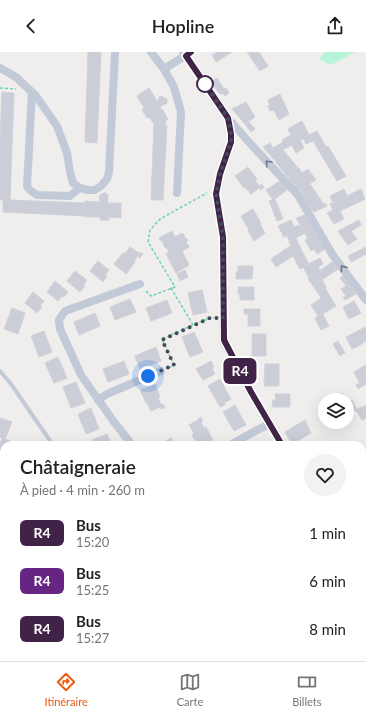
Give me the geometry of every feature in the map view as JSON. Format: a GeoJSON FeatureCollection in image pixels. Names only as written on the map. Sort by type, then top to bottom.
{"type":"FeatureCollection","features":[{"type":"Feature","properties":{"kind":"street"},"geometry":{"type":"LineString","coordinates":[[0,68],[16,77],[36,96],[57,126],[67,153],[73,183],[80,188],[95,190],[107,179],[109,172],[115,52]]}},
{"type":"Feature","properties":{"kind":"street"},"geometry":{"type":"LineString","coordinates":[[151,52],[164,69],[174,87],[181,112],[177,193]]}},
{"type":"Feature","properties":{"kind":"street"},"geometry":{"type":"LineString","coordinates":[[164,69],[187,53],[228,118],[298,195],[332,254],[366,300]]}},
{"type":"Feature","properties":{"kind":"street"},"geometry":{"type":"LineString","coordinates":[[32,92],[27,187],[37,195],[70,196],[80,188]]}},
{"type":"Feature","properties":{"kind":"street"},"geometry":{"type":"LineString","coordinates":[[228,118],[231,142],[220,174],[216,194],[223,237],[224,340],[251,392],[280,441]]}},
{"type":"Feature","properties":{"kind":"street"},"geometry":{"type":"LineString","coordinates":[[231,142],[247,140]]}},
{"type":"Feature","properties":{"kind":"street"},"geometry":{"type":"LineString","coordinates":[[129,441],[81,375],[60,329],[59,320],[65,311],[140,284]]}},
{"type":"Feature","properties":{"kind":"street"},"geometry":{"type":"LineString","coordinates":[[98,400],[107,394],[161,371]]}},
{"type":"Feature","properties":{"kind":"street"},"geometry":{"type":"LineString","coordinates":[[237,441],[270,424]]}},
{"type":"Feature","properties":{"kind":"lane"},"geometry":{"type":"LineString","coordinates":[[0,371],[11,384],[50,441]]}},
{"type":"Feature","properties":{"kind":"path"},"geometry":{"type":"LineString","coordinates":[[0,88],[17,89],[24,84]]}},
{"type":"Feature","properties":{"kind":"path"},"geometry":{"type":"LineString","coordinates":[[140,284],[151,296],[175,287],[148,242],[150,230],[160,219],[217,187]]}},
{"type":"Feature","properties":{"kind":"path"},"geometry":{"type":"LineString","coordinates":[[171,288],[193,325]]}},
{"type":"Feature","properties":{"kind":"path"},"geometry":{"type":"LineString","coordinates":[[161,371],[174,365],[162,340],[210,318],[223,318]]}},
{"type":"Feature","properties":{"kind":"green space"},"geometry":{"type":"Polygon","coordinates":[[[325,52],[355,52],[331,65],[319,59],[325,52]]]}},
{"type":"Feature","properties":{"kind":"building"},"geometry":{"type":"Polygon","coordinates":[[[88,52],[101,52],[97,143],[85,142],[88,52]]]}},
{"type":"Feature","properties":{"kind":"building"},"geometry":{"type":"Polygon","coordinates":[[[217,52],[232,52],[216,62],[212,55],[217,52]]]}},
{"type":"Feature","properties":{"kind":"building"},"geometry":{"type":"Polygon","coordinates":[[[247,52],[259,52],[268,66],[260,71],[247,52]]]}},
{"type":"Feature","properties":{"kind":"building"},"geometry":{"type":"Polygon","coordinates":[[[217,78],[224,89],[226,88],[229,93],[225,96],[222,93],[220,94],[211,82],[217,78]]]}},
{"type":"Feature","properties":{"kind":"building"},"geometry":{"type":"Polygon","coordinates":[[[149,88],[157,101],[161,96],[167,99],[167,103],[160,108],[168,119],[166,120],[165,125],[167,125],[163,200],[151,200],[154,124],[149,117],[147,118],[142,110],[144,108],[137,96],[149,88]]]}},
{"type":"Feature","properties":{"kind":"building"},"geometry":{"type":"Polygon","coordinates":[[[2,92],[14,93],[10,200],[85,203],[85,201],[100,202],[99,196],[105,192],[108,195],[108,204],[121,203],[121,218],[109,217],[109,220],[100,220],[100,217],[3,212],[3,200],[0,200],[2,92]]]}},
{"type":"Feature","properties":{"kind":"building"},"geometry":{"type":"Polygon","coordinates":[[[280,94],[289,114],[279,120],[274,110],[270,111],[268,100],[280,94]]]}},
{"type":"Feature","properties":{"kind":"building"},"geometry":{"type":"Polygon","coordinates":[[[246,102],[255,117],[245,124],[232,109],[246,102]]]}},
{"type":"Feature","properties":{"kind":"building"},"geometry":{"type":"Polygon","coordinates":[[[302,121],[309,135],[301,140],[296,132],[291,135],[288,129],[302,121]]]}},
{"type":"Feature","properties":{"kind":"building"},"geometry":{"type":"Polygon","coordinates":[[[249,122],[255,129],[251,132],[245,124],[249,122]]]}},
{"type":"Feature","properties":{"kind":"building"},"geometry":{"type":"Polygon","coordinates":[[[317,131],[326,147],[319,151],[313,141],[306,144],[303,138],[317,131]]]}},
{"type":"Feature","properties":{"kind":"building"},"geometry":{"type":"Polygon","coordinates":[[[296,132],[301,140],[271,156],[263,147],[270,143],[273,148],[283,142],[282,140],[296,132]]]}},
{"type":"Feature","properties":{"kind":"building"},"geometry":{"type":"Polygon","coordinates":[[[300,140],[304,148],[296,153],[292,145],[300,140]]]}},
{"type":"Feature","properties":{"kind":"building"},"geometry":{"type":"Polygon","coordinates":[[[328,146],[346,176],[337,181],[319,151],[328,146]]]}},
{"type":"Feature","properties":{"kind":"building"},"geometry":{"type":"Polygon","coordinates":[[[283,150],[298,168],[287,176],[271,156],[283,150]]]}},
{"type":"Feature","properties":{"kind":"building"},"geometry":{"type":"Polygon","coordinates":[[[248,167],[257,179],[255,180],[259,186],[262,184],[264,188],[260,190],[259,188],[251,194],[245,187],[244,188],[235,176],[248,167]]]}},
{"type":"Feature","properties":{"kind":"building"},"geometry":{"type":"Polygon","coordinates":[[[299,168],[302,173],[308,169],[316,180],[299,190],[287,176],[299,168]]]}},
{"type":"Feature","properties":{"kind":"building"},"geometry":{"type":"Polygon","coordinates":[[[280,181],[287,190],[275,199],[283,219],[277,221],[269,201],[273,200],[266,190],[280,181]]]}},
{"type":"Feature","properties":{"kind":"building"},"geometry":{"type":"Polygon","coordinates":[[[310,184],[321,200],[310,207],[300,190],[310,184]]]}},
{"type":"Feature","properties":{"kind":"building"},"geometry":{"type":"Polygon","coordinates":[[[344,189],[347,196],[333,203],[330,196],[344,189]]]}},
{"type":"Feature","properties":{"kind":"building"},"geometry":{"type":"Polygon","coordinates":[[[361,189],[365,199],[357,203],[353,193],[361,189]]]}},
{"type":"Feature","properties":{"kind":"building"},"geometry":{"type":"Polygon","coordinates":[[[353,193],[357,203],[344,209],[339,200],[353,193]]]}},
{"type":"Feature","properties":{"kind":"building"},"geometry":{"type":"Polygon","coordinates":[[[321,200],[324,205],[325,203],[327,206],[314,212],[310,207],[321,200]]]}},
{"type":"Feature","properties":{"kind":"building"},"geometry":{"type":"Polygon","coordinates":[[[339,200],[344,209],[340,211],[338,207],[333,210],[330,204],[339,200]]]}},
{"type":"Feature","properties":{"kind":"building"},"geometry":{"type":"Polygon","coordinates":[[[338,207],[344,219],[334,224],[327,213],[338,207]]]}},
{"type":"Feature","properties":{"kind":"building"},"geometry":{"type":"Polygon","coordinates":[[[253,209],[265,233],[254,241],[241,216],[253,209]]]}},
{"type":"Feature","properties":{"kind":"building"},"geometry":{"type":"Polygon","coordinates":[[[305,215],[311,224],[288,235],[282,224],[291,220],[294,227],[299,225],[301,226],[296,218],[305,215]]]}},
{"type":"Feature","properties":{"kind":"building"},"geometry":{"type":"Polygon","coordinates":[[[359,220],[361,225],[351,231],[357,239],[348,245],[338,231],[359,220]]]}},
{"type":"Feature","properties":{"kind":"building"},"geometry":{"type":"Polygon","coordinates":[[[282,224],[288,235],[284,237],[278,226],[282,224]]]}},
{"type":"Feature","properties":{"kind":"building"},"geometry":{"type":"Polygon","coordinates":[[[311,224],[316,235],[308,239],[305,233],[296,238],[298,243],[291,246],[287,235],[311,224]]]}},
{"type":"Feature","properties":{"kind":"building"},"geometry":{"type":"Polygon","coordinates":[[[172,231],[175,237],[182,233],[188,240],[186,242],[189,247],[182,251],[189,265],[176,273],[166,254],[169,252],[166,247],[165,248],[162,240],[160,241],[159,238],[172,231]]]}},
{"type":"Feature","properties":{"kind":"building"},"geometry":{"type":"Polygon","coordinates":[[[316,235],[325,249],[317,254],[314,249],[311,251],[305,240],[316,235]]]}},
{"type":"Feature","properties":{"kind":"building"},"geometry":{"type":"Polygon","coordinates":[[[298,243],[301,249],[290,255],[287,248],[298,243]]]}},
{"type":"Feature","properties":{"kind":"building"},"geometry":{"type":"Polygon","coordinates":[[[130,247],[143,254],[140,258],[138,256],[126,274],[114,264],[130,247]]]}},
{"type":"Feature","properties":{"kind":"building"},"geometry":{"type":"Polygon","coordinates":[[[366,247],[366,254],[351,262],[348,256],[366,247]]]}},
{"type":"Feature","properties":{"kind":"building"},"geometry":{"type":"Polygon","coordinates":[[[287,248],[290,255],[292,254],[293,256],[276,267],[271,259],[287,248]]]}},
{"type":"Feature","properties":{"kind":"building"},"geometry":{"type":"Polygon","coordinates":[[[301,249],[309,264],[300,269],[292,254],[301,249]]]}},
{"type":"Feature","properties":{"kind":"building"},"geometry":{"type":"Polygon","coordinates":[[[320,258],[323,264],[318,267],[320,271],[309,278],[303,267],[320,258]]]}},
{"type":"Feature","properties":{"kind":"building"},"geometry":{"type":"Polygon","coordinates":[[[98,261],[109,270],[105,275],[107,276],[103,282],[90,271],[98,261]]]}},
{"type":"Feature","properties":{"kind":"building"},"geometry":{"type":"Polygon","coordinates":[[[332,262],[338,269],[313,286],[308,279],[332,262]]]}},
{"type":"Feature","properties":{"kind":"building"},"geometry":{"type":"Polygon","coordinates":[[[238,266],[253,266],[252,279],[236,279],[238,266]]]}},
{"type":"Feature","properties":{"kind":"building"},"geometry":{"type":"Polygon","coordinates":[[[185,270],[188,277],[180,281],[177,274],[185,270]]]}},
{"type":"Feature","properties":{"kind":"building"},"geometry":{"type":"Polygon","coordinates":[[[75,271],[87,280],[83,285],[85,286],[80,292],[67,281],[75,271]]]}},
{"type":"Feature","properties":{"kind":"building"},"geometry":{"type":"Polygon","coordinates":[[[343,276],[356,294],[345,300],[343,298],[346,296],[341,289],[346,286],[340,278],[343,276]]]}},
{"type":"Feature","properties":{"kind":"building"},"geometry":{"type":"Polygon","coordinates":[[[322,280],[326,287],[318,293],[313,286],[322,280]]]}},
{"type":"Feature","properties":{"kind":"building"},"geometry":{"type":"Polygon","coordinates":[[[55,281],[68,292],[58,301],[47,292],[55,281]]]}},
{"type":"Feature","properties":{"kind":"building"},"geometry":{"type":"Polygon","coordinates":[[[238,287],[254,287],[254,300],[240,300],[238,287]]]}},
{"type":"Feature","properties":{"kind":"building"},"geometry":{"type":"Polygon","coordinates":[[[325,288],[328,293],[321,298],[318,293],[325,288]]]}},
{"type":"Feature","properties":{"kind":"building"},"geometry":{"type":"Polygon","coordinates":[[[202,290],[207,312],[193,315],[188,293],[202,290]]]}},
{"type":"Feature","properties":{"kind":"building"},"geometry":{"type":"Polygon","coordinates":[[[33,292],[44,301],[40,306],[42,307],[37,313],[25,303],[33,292]]]}},
{"type":"Feature","properties":{"kind":"building"},"geometry":{"type":"Polygon","coordinates":[[[328,293],[336,306],[324,313],[317,301],[328,293]]]}},
{"type":"Feature","properties":{"kind":"building"},"geometry":{"type":"Polygon","coordinates":[[[130,299],[136,312],[115,320],[110,307],[130,299]]]}},
{"type":"Feature","properties":{"kind":"building"},"geometry":{"type":"Polygon","coordinates":[[[167,300],[172,313],[151,321],[146,308],[167,300]]]}},
{"type":"Feature","properties":{"kind":"building"},"geometry":{"type":"Polygon","coordinates":[[[317,301],[324,313],[318,316],[311,305],[317,301]]]}},
{"type":"Feature","properties":{"kind":"building"},"geometry":{"type":"Polygon","coordinates":[[[354,301],[361,313],[349,319],[343,307],[354,301]]]}},
{"type":"Feature","properties":{"kind":"building"},"geometry":{"type":"Polygon","coordinates":[[[12,308],[25,313],[18,334],[4,329],[12,308]]]}},
{"type":"Feature","properties":{"kind":"building"},"geometry":{"type":"Polygon","coordinates":[[[244,309],[260,309],[260,326],[248,326],[248,314],[244,314],[244,309]]]}},
{"type":"Feature","properties":{"kind":"building"},"geometry":{"type":"Polygon","coordinates":[[[95,313],[100,326],[79,335],[74,322],[95,313]]]}},
{"type":"Feature","properties":{"kind":"building"},"geometry":{"type":"Polygon","coordinates":[[[323,314],[329,326],[321,330],[315,318],[323,314]]]}},
{"type":"Feature","properties":{"kind":"building"},"geometry":{"type":"Polygon","coordinates":[[[365,327],[366,341],[360,345],[354,333],[365,327]]]}},
{"type":"Feature","properties":{"kind":"building"},"geometry":{"type":"Polygon","coordinates":[[[44,331],[52,352],[39,357],[31,336],[44,331]]]}},
{"type":"Feature","properties":{"kind":"building"},"geometry":{"type":"Polygon","coordinates":[[[194,332],[203,352],[190,357],[182,337],[194,332]]]}},
{"type":"Feature","properties":{"kind":"building"},"geometry":{"type":"Polygon","coordinates":[[[354,333],[360,345],[352,349],[346,337],[354,333]]]}},
{"type":"Feature","properties":{"kind":"building"},"geometry":{"type":"Polygon","coordinates":[[[252,334],[266,334],[266,356],[252,356],[252,334]]]}},
{"type":"Feature","properties":{"kind":"building"},"geometry":{"type":"Polygon","coordinates":[[[338,341],[345,353],[340,356],[333,344],[338,341]]]}},
{"type":"Feature","properties":{"kind":"building"},"geometry":{"type":"Polygon","coordinates":[[[156,347],[161,361],[140,369],[135,356],[156,347]]]}},
{"type":"Feature","properties":{"kind":"building"},"geometry":{"type":"Polygon","coordinates":[[[58,357],[67,378],[54,383],[45,363],[58,357]]]}},
{"type":"Feature","properties":{"kind":"building"},"geometry":{"type":"Polygon","coordinates":[[[124,361],[129,374],[108,382],[103,369],[124,361]]]}},
{"type":"Feature","properties":{"kind":"building"},"geometry":{"type":"Polygon","coordinates":[[[211,361],[215,374],[203,380],[196,369],[211,361]]]}},
{"type":"Feature","properties":{"kind":"building"},"geometry":{"type":"Polygon","coordinates":[[[265,364],[279,364],[279,386],[264,386],[265,364]]]}},
{"type":"Feature","properties":{"kind":"building"},"geometry":{"type":"Polygon","coordinates":[[[366,365],[366,379],[360,383],[354,372],[366,365]]]}},
{"type":"Feature","properties":{"kind":"building"},"geometry":{"type":"Polygon","coordinates":[[[220,379],[231,399],[224,403],[225,405],[220,407],[208,386],[220,379]]]}},
{"type":"Feature","properties":{"kind":"building"},"geometry":{"type":"Polygon","coordinates":[[[366,379],[366,384],[358,389],[356,385],[366,379]]]}},
{"type":"Feature","properties":{"kind":"building"},"geometry":{"type":"Polygon","coordinates":[[[76,382],[85,403],[71,408],[63,387],[76,382]]]}},
{"type":"Feature","properties":{"kind":"building"},"geometry":{"type":"Polygon","coordinates":[[[155,384],[160,397],[158,398],[161,405],[163,404],[165,408],[161,409],[160,407],[151,411],[140,390],[155,384]]]}},
{"type":"Feature","properties":{"kind":"building"},"geometry":{"type":"Polygon","coordinates":[[[275,394],[290,394],[290,407],[272,407],[273,400],[276,400],[275,394]]]}},
{"type":"Feature","properties":{"kind":"building"},"geometry":{"type":"Polygon","coordinates":[[[354,404],[357,410],[354,412],[354,404]]]}},
{"type":"Feature","properties":{"kind":"building"},"geometry":{"type":"Polygon","coordinates":[[[235,405],[246,425],[234,431],[223,412],[235,405]]]}},
{"type":"Feature","properties":{"kind":"building"},"geometry":{"type":"Polygon","coordinates":[[[366,405],[366,418],[362,420],[356,410],[366,405]]]}},
{"type":"Feature","properties":{"kind":"building"},"geometry":{"type":"Polygon","coordinates":[[[91,408],[99,429],[86,434],[78,414],[91,408]]]}},
{"type":"Feature","properties":{"kind":"building"},"geometry":{"type":"Polygon","coordinates":[[[201,417],[203,421],[201,422],[204,428],[206,427],[213,440],[196,441],[192,435],[194,433],[189,425],[201,417]]]}},
{"type":"Feature","properties":{"kind":"building"},"geometry":{"type":"Polygon","coordinates":[[[0,418],[12,422],[5,439],[10,441],[1,441],[2,438],[0,437],[0,418]]]}},
{"type":"Feature","properties":{"kind":"building"},"geometry":{"type":"Polygon","coordinates":[[[305,420],[311,433],[297,441],[290,441],[285,432],[305,420]]]}},
{"type":"Feature","properties":{"kind":"building"},"geometry":{"type":"Polygon","coordinates":[[[107,434],[110,441],[92,441],[107,434]]]}},
{"type":"Feature","properties":{"kind":"building"},"geometry":{"type":"Polygon","coordinates":[[[171,438],[173,441],[166,441],[171,438]]]}},
{"type":"Feature","properties":{"kind":"bus line","name":"R4"},"geometry":{"type":"LineString","coordinates":[[191,52],[186,56],[228,118],[231,134],[231,142],[220,174],[216,194],[223,237],[224,340],[251,392],[280,441]]}},
{"type":"Feature","properties":{"kind":"route"},"geometry":{"type":"LineString","coordinates":[[148,376],[174,365],[162,340],[210,318],[223,318],[223,237],[216,194],[220,174],[231,142],[231,134],[228,118],[203,81],[205,84]]}}]}
